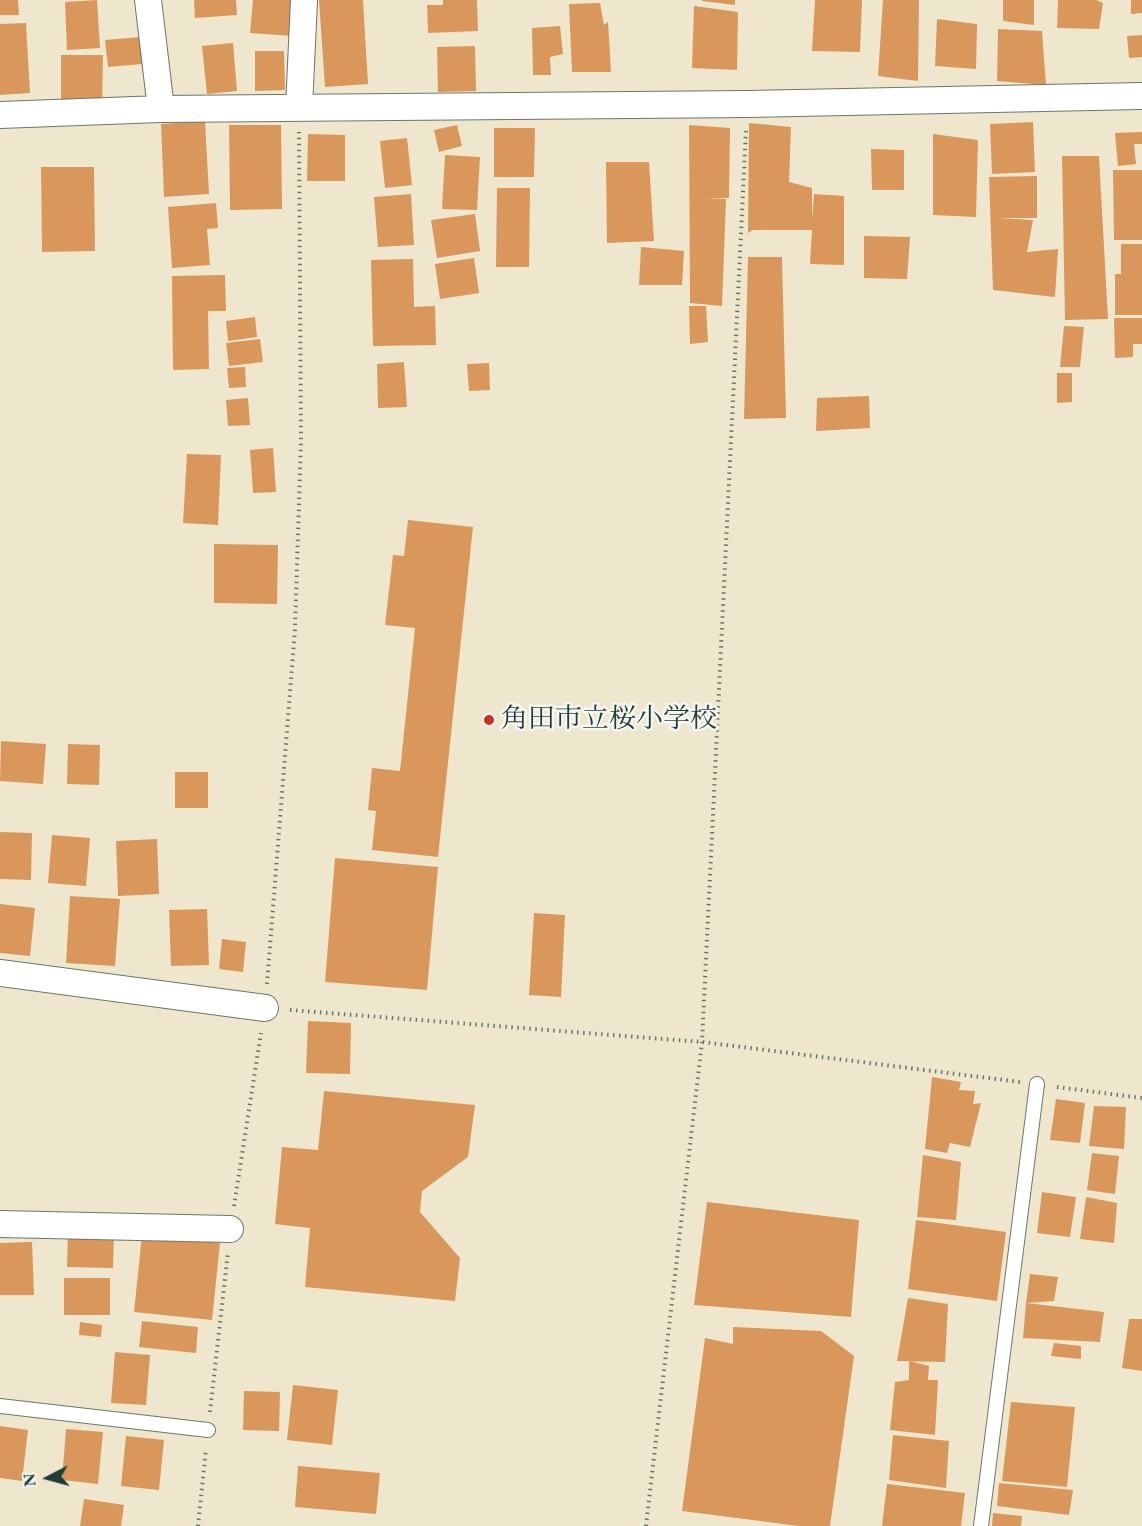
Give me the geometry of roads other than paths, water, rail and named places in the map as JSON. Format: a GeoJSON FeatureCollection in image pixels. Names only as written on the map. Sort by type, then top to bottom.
{"type":"FeatureCollection","features":[{"type":"Feature","properties":{"kind":"street"},"geometry":{"type":"LineString","coordinates":[[148,0],[161,109]]}},
{"type":"Feature","properties":{"kind":"street"},"geometry":{"type":"LineString","coordinates":[[299,108],[304,0]]}},
{"type":"Feature","properties":{"kind":"street"},"geometry":{"type":"LineString","coordinates":[[0,115],[161,109],[748,104],[1142,96]]}},
{"type":"Feature","properties":{"kind":"street"},"geometry":{"type":"LineString","coordinates":[[0,973],[265,1008]]}},
{"type":"Feature","properties":{"kind":"street"},"geometry":{"type":"LineString","coordinates":[[0,1224],[230,1229]]}},
{"type":"Feature","properties":{"kind":"lane"},"geometry":{"type":"LineString","coordinates":[[981,1526],[1037,1084]]}},
{"type":"Feature","properties":{"kind":"lane"},"geometry":{"type":"LineString","coordinates":[[0,1406],[208,1430]]}},
{"type":"Feature","properties":{"kind":"place","name":"角田市立桜小学校"},"geometry":{"type":"Point","coordinates":[489,720]}}]}
